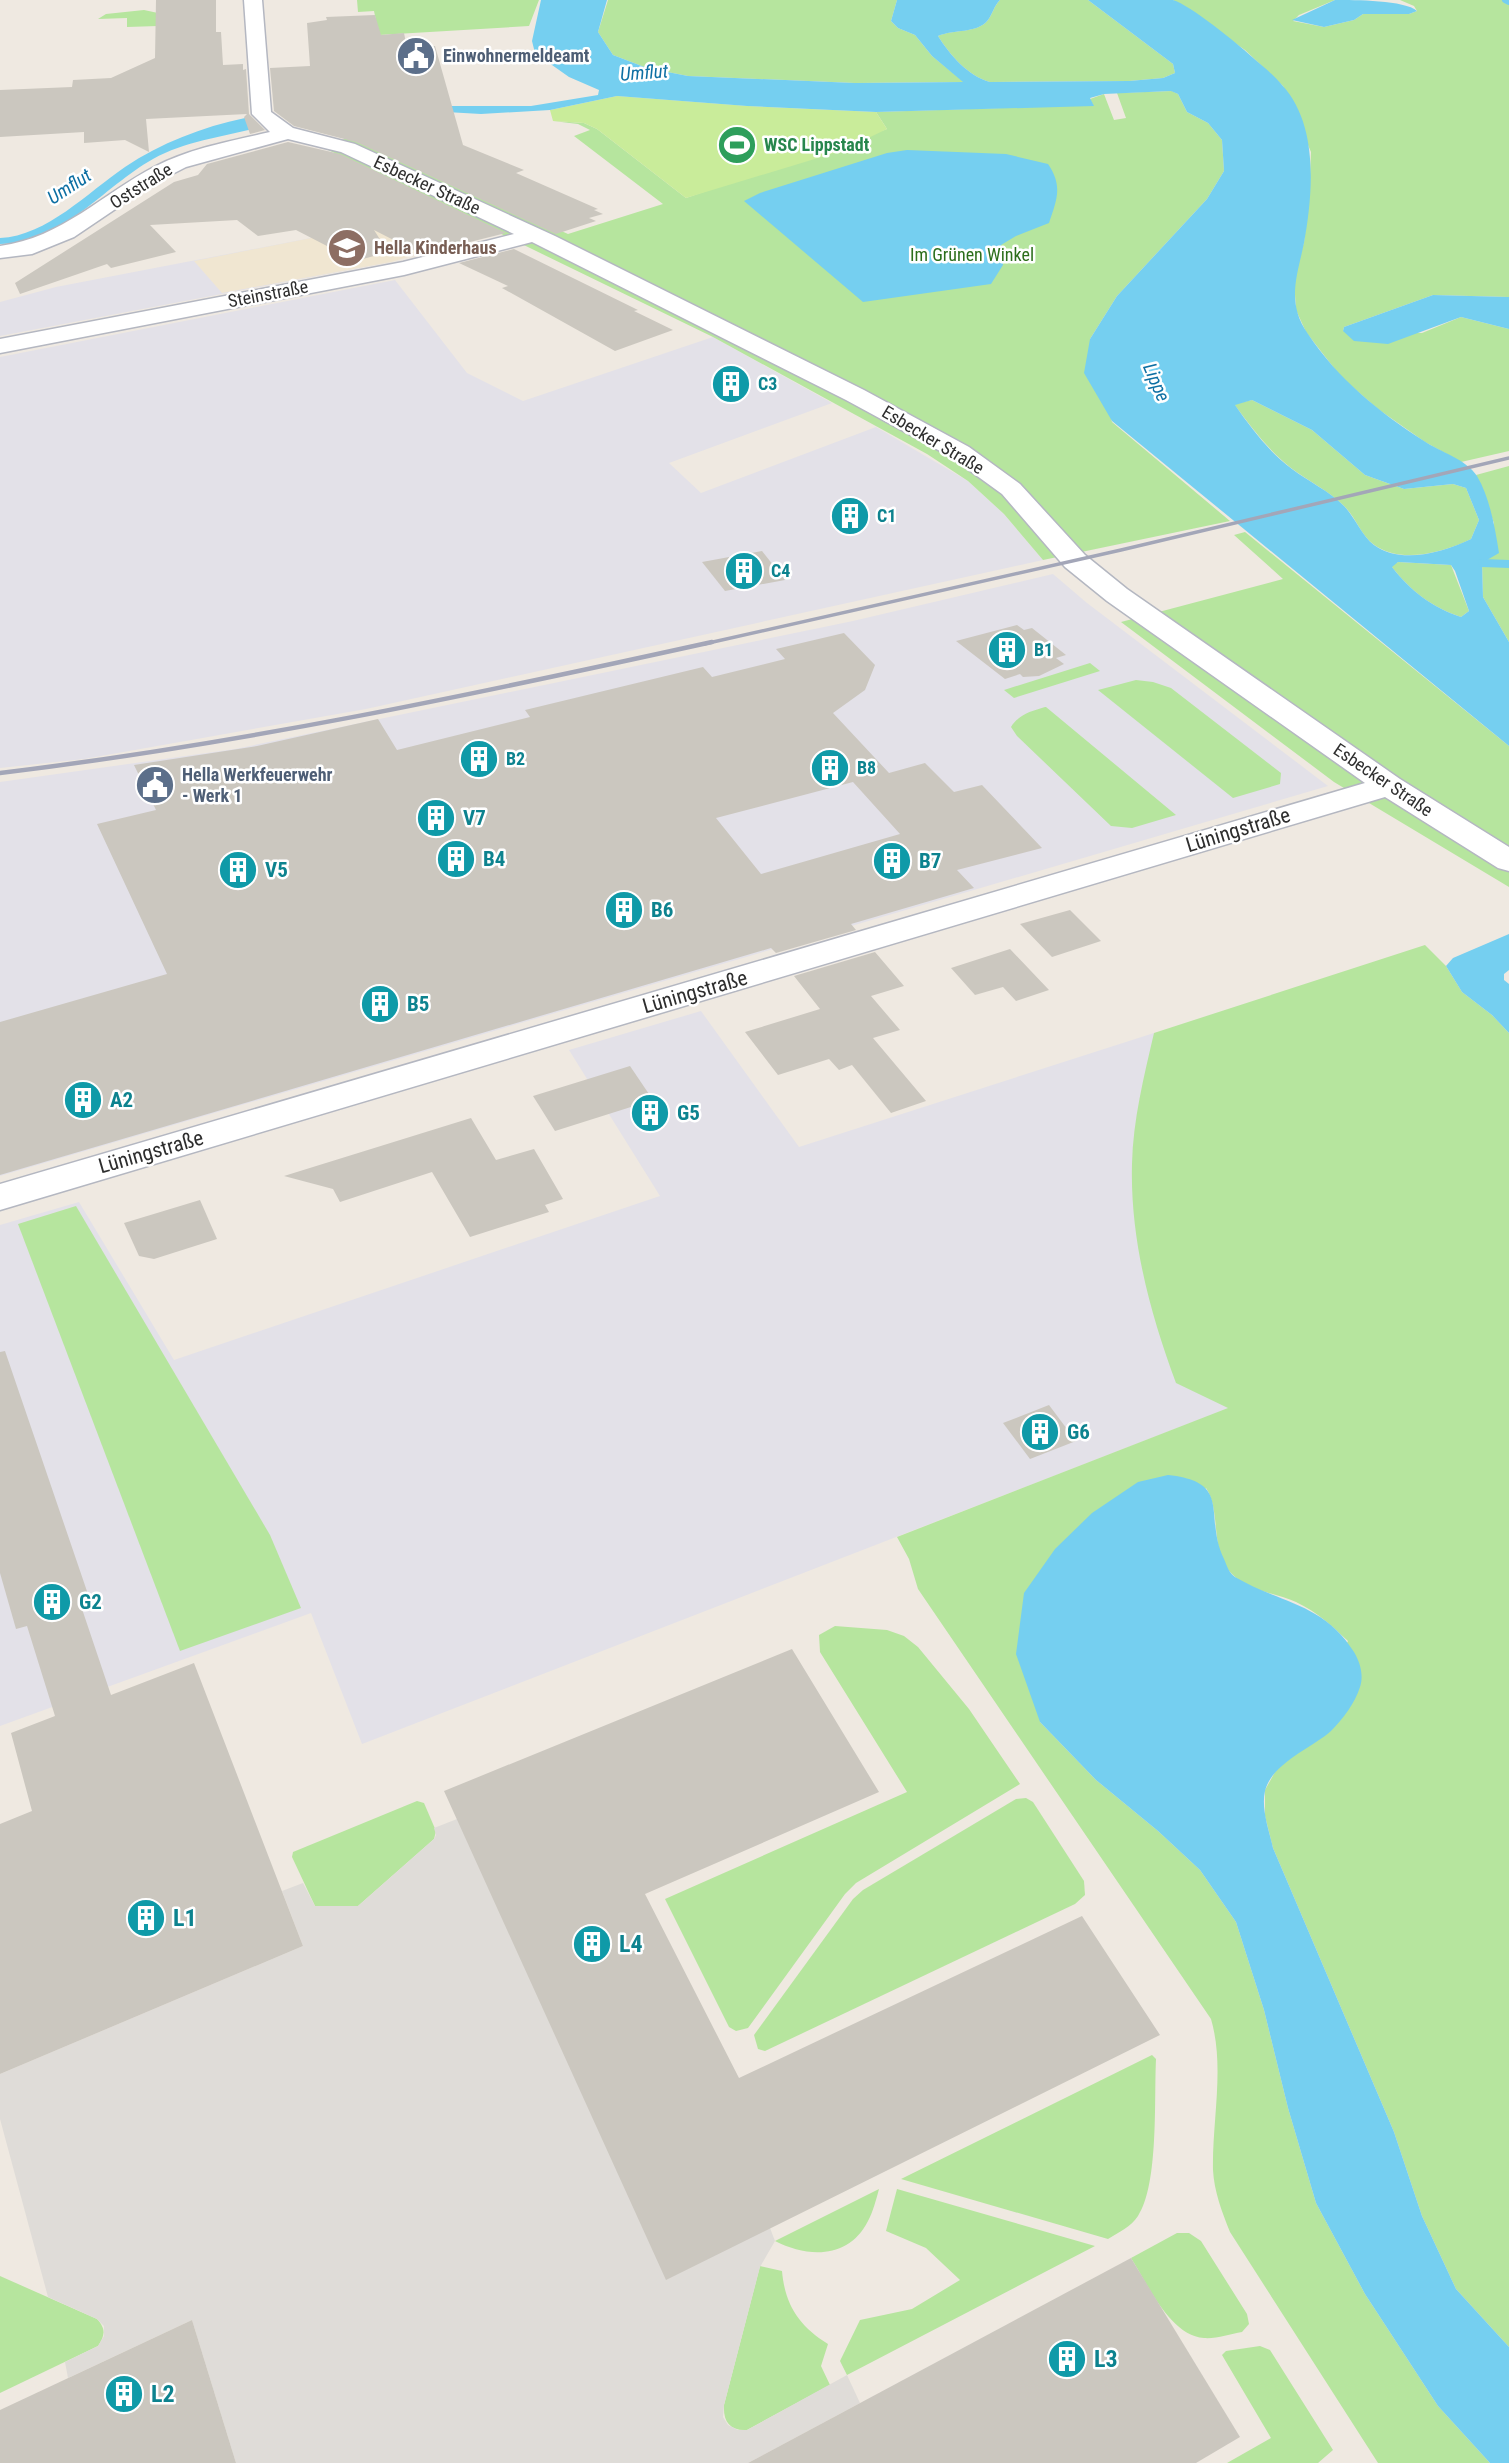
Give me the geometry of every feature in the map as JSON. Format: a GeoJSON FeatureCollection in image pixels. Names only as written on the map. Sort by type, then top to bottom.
{"type":"FeatureCollection","features":[{"type":"Feature","properties":{"kind":"street"},"geometry":{"type":"LineString","coordinates":[[253,0],[262,114],[282,130]]}},
{"type":"Feature","properties":{"kind":"street","name":"Esbecker Straße"},"geometry":{"type":"LineString","coordinates":[[282,130],[348,148],[534,235],[855,395],[960,452],[1011,489],[1075,561],[1117,595],[1389,786],[1509,860]]}},
{"type":"Feature","properties":{"kind":"street","name":"Oststraße"},"geometry":{"type":"LineString","coordinates":[[0,252],[42,246],[62,237],[162,170],[282,130]]}},
{"type":"Feature","properties":{"kind":"street","name":"Steinstraße"},"geometry":{"type":"LineString","coordinates":[[0,346],[404,268],[534,235]]}},
{"type":"Feature","properties":{"kind":"street","name":"Lüningstraße"},"geometry":{"type":"LineString","coordinates":[[0,1197],[1389,786]]}},
{"type":"Feature","properties":{"kind":"shaded area","name":"Hella Kinderhaus"},"geometry":{"type":"Polygon","coordinates":[[[449,206],[496,231],[391,262],[222,293],[194,261],[342,232],[449,206]]]}},
{"type":"Feature","properties":{"kind":"shaded area"},"geometry":{"type":"Polygon","coordinates":[[[342,232],[391,262],[0,336],[0,302],[56,287],[342,232]]]}},
{"type":"Feature","properties":{"kind":"shaded area"},"geometry":{"type":"Polygon","coordinates":[[[395,280],[467,373],[523,401],[713,337],[832,403],[669,463],[701,493],[876,427],[968,481],[1004,514],[1043,560],[366,709],[84,759],[0,768],[0,357],[395,280]]]}},
{"type":"Feature","properties":{"kind":"shaded area"},"geometry":{"type":"Polygon","coordinates":[[[1053,574],[1087,603],[1328,786],[0,1176],[0,782],[235,749],[853,621],[1053,574]]]}},
{"type":"Feature","properties":{"kind":"shaded area"},"geometry":{"type":"Polygon","coordinates":[[[701,1011],[799,1147],[1154,1033],[1351,1249],[1229,1408],[362,1744],[311,1613],[0,1726],[0,1225],[79,1202],[174,1360],[660,1196],[569,1050],[701,1011]]]}},
{"type":"Feature","properties":{"kind":"shaded area"},"geometry":{"type":"Polygon","coordinates":[[[457,1819],[770,2228],[775,2241],[760,2267],[724,2405],[723,2417],[728,2425],[738,2430],[747,2430],[847,2375],[860,2403],[748,2463],[236,2463],[192,2320],[68,2378],[65,2362],[98,2346],[104,2336],[104,2326],[97,2319],[48,2297],[0,2119],[0,2074],[303,1946],[282,1891],[303,1883],[315,1906],[358,1906],[434,1839],[434,1828],[457,1819]]]}},
{"type":"Feature","properties":{"kind":"green space"},"geometry":{"type":"Polygon","coordinates":[[[357,0],[539,0],[529,26],[379,35],[374,11],[358,12],[357,0]]]}},
{"type":"Feature","properties":{"kind":"green space"},"geometry":{"type":"Polygon","coordinates":[[[608,0],[897,0],[891,21],[898,28],[915,35],[932,56],[964,82],[855,83],[688,76],[647,68],[613,55],[598,32],[608,0]]]}},
{"type":"Feature","properties":{"kind":"green space"},"geometry":{"type":"Polygon","coordinates":[[[1000,0],[1088,0],[1173,64],[1175,73],[1163,78],[1129,81],[990,82],[982,79],[960,64],[938,36],[978,27],[988,20],[1000,0]]]}},
{"type":"Feature","properties":{"kind":"green space"},"geometry":{"type":"Polygon","coordinates":[[[1173,0],[1335,0],[1299,15],[1293,21],[1324,27],[1354,20],[1363,14],[1409,14],[1417,11],[1414,6],[1400,0],[1509,0],[1509,297],[1433,295],[1344,327],[1343,331],[1422,333],[1461,317],[1509,329],[1509,451],[1461,462],[1425,442],[1378,409],[1341,377],[1306,332],[1296,310],[1294,279],[1304,242],[1311,152],[1283,86],[1245,50],[1173,0]]]}},
{"type":"Feature","properties":{"kind":"green space"},"geometry":{"type":"Polygon","coordinates":[[[144,10],[158,13],[158,26],[127,27],[127,18],[98,19],[106,14],[144,10]]]}},
{"type":"Feature","properties":{"kind":"green space","name":"Im Grünen Winkel"},"geometry":{"type":"Polygon","coordinates":[[[1172,91],[1178,94],[1187,112],[1208,123],[1222,140],[1224,171],[1207,199],[1117,296],[1090,339],[1112,422],[1230,521],[1043,560],[1004,514],[968,481],[927,454],[713,337],[320,146],[352,137],[568,234],[663,204],[574,136],[590,130],[578,124],[553,121],[584,123],[597,129],[686,198],[887,129],[876,112],[1093,105],[1090,99],[1104,94],[1114,120],[1126,118],[1117,93],[1172,91]]]}},
{"type":"Feature","properties":{"kind":"green space","name":"WSC Lippstadt"},"geometry":{"type":"Polygon","coordinates":[[[617,96],[876,112],[887,129],[841,151],[686,198],[597,129],[584,123],[553,121],[550,110],[617,96]]]}},
{"type":"Feature","properties":{"kind":"green space"},"geometry":{"type":"Polygon","coordinates":[[[1252,400],[1312,430],[1365,475],[1404,489],[1453,484],[1466,488],[1479,520],[1471,539],[1436,552],[1409,555],[1396,554],[1373,544],[1344,506],[1283,461],[1234,404],[1252,400]]]}},
{"type":"Feature","properties":{"kind":"green space"},"geometry":{"type":"Polygon","coordinates":[[[1509,466],[1509,642],[1483,597],[1482,563],[1494,523],[1476,475],[1509,466]]]}},
{"type":"Feature","properties":{"kind":"green space"},"geometry":{"type":"Polygon","coordinates":[[[1245,532],[1509,746],[1509,887],[1334,782],[1121,622],[1283,579],[1234,535],[1245,532]]]}},
{"type":"Feature","properties":{"kind":"green space"},"geometry":{"type":"Polygon","coordinates":[[[1398,562],[1451,565],[1469,611],[1461,617],[1422,597],[1391,566],[1398,562]]]}},
{"type":"Feature","properties":{"kind":"green space"},"geometry":{"type":"Polygon","coordinates":[[[1090,663],[1100,671],[1014,698],[1004,690],[1090,663]]]}},
{"type":"Feature","properties":{"kind":"green space"},"geometry":{"type":"Polygon","coordinates":[[[1136,680],[1171,688],[1281,773],[1280,784],[1233,798],[1098,690],[1136,680]]]}},
{"type":"Feature","properties":{"kind":"green space"},"geometry":{"type":"Polygon","coordinates":[[[1046,707],[1176,815],[1132,828],[1111,826],[1017,736],[1011,727],[1022,716],[1046,707]]]}},
{"type":"Feature","properties":{"kind":"green space"},"geometry":{"type":"Polygon","coordinates":[[[1425,945],[1446,966],[1462,992],[1492,1015],[1509,1033],[1509,2347],[1456,2289],[1422,2216],[1394,2132],[1273,1848],[1265,1816],[1265,1790],[1348,1641],[1324,1619],[1304,1606],[1254,1588],[1232,1574],[1220,1555],[1214,1508],[1206,1488],[1040,1722],[1096,1780],[1200,1870],[1236,1922],[1264,2010],[1288,2108],[1316,2203],[1365,2294],[1438,2406],[1490,2463],[1378,2463],[1230,2232],[1219,2201],[1213,2170],[1218,2075],[1211,2019],[918,1589],[909,1559],[897,1537],[1228,1408],[1176,1383],[1150,1303],[1138,1248],[1132,1192],[1133,1148],[1154,1033],[1425,945]]]}},
{"type":"Feature","properties":{"kind":"green space"},"geometry":{"type":"Polygon","coordinates":[[[76,1206],[270,1535],[301,1608],[180,1651],[18,1224],[76,1206]]]}},
{"type":"Feature","properties":{"kind":"green space"},"geometry":{"type":"Polygon","coordinates":[[[835,1626],[887,1630],[904,1636],[918,1647],[969,1709],[1020,1784],[856,1883],[845,1894],[748,2028],[736,2031],[729,2027],[665,1899],[907,1792],[820,1652],[819,1635],[835,1626]]]}},
{"type":"Feature","properties":{"kind":"green space"},"geometry":{"type":"Polygon","coordinates":[[[1026,1798],[1033,1802],[1084,1881],[1085,1895],[1075,1904],[765,2051],[758,2049],[754,2035],[853,1899],[863,1890],[1016,1799],[1026,1798]]]}},
{"type":"Feature","properties":{"kind":"green space"},"geometry":{"type":"Polygon","coordinates":[[[417,1801],[424,1803],[436,1831],[434,1839],[358,1906],[315,1906],[292,1857],[293,1852],[417,1801]]]}},
{"type":"Feature","properties":{"kind":"green space"},"geometry":{"type":"Polygon","coordinates":[[[1152,2055],[1156,2059],[1155,2118],[1152,2163],[1145,2202],[1135,2220],[1108,2239],[901,2179],[1152,2055]]]}},
{"type":"Feature","properties":{"kind":"green space"},"geometry":{"type":"Polygon","coordinates":[[[879,2189],[868,2221],[860,2233],[839,2249],[814,2252],[788,2247],[775,2241],[879,2189]]]}},
{"type":"Feature","properties":{"kind":"green space"},"geometry":{"type":"Polygon","coordinates":[[[897,2189],[1095,2246],[847,2375],[840,2361],[860,2320],[912,2309],[960,2280],[926,2248],[886,2231],[897,2189]]]}},
{"type":"Feature","properties":{"kind":"green space"},"geometry":{"type":"Polygon","coordinates":[[[1177,2233],[1189,2233],[1201,2241],[1247,2314],[1249,2324],[1242,2332],[1209,2338],[1192,2335],[1170,2318],[1152,2294],[1131,2258],[1177,2233]]]}},
{"type":"Feature","properties":{"kind":"green space"},"geometry":{"type":"Polygon","coordinates":[[[760,2266],[782,2271],[786,2294],[795,2313],[809,2330],[828,2344],[821,2366],[830,2385],[747,2430],[741,2430],[726,2421],[724,2405],[760,2266]]]}},
{"type":"Feature","properties":{"kind":"green space"},"geometry":{"type":"Polygon","coordinates":[[[0,2276],[97,2319],[104,2332],[98,2346],[0,2393],[0,2276]]]}},
{"type":"Feature","properties":{"kind":"green space"},"geometry":{"type":"Polygon","coordinates":[[[1260,2346],[1270,2350],[1333,2450],[1318,2463],[1227,2463],[1271,2438],[1222,2355],[1226,2351],[1260,2346]]]}},
{"type":"Feature","properties":{"kind":"water"},"geometry":{"type":"Polygon","coordinates":[[[541,0],[607,0],[598,32],[613,55],[647,68],[688,76],[855,83],[963,82],[932,56],[915,35],[898,28],[891,21],[897,0],[1000,0],[988,20],[978,27],[938,36],[954,57],[974,75],[990,82],[1129,81],[1163,78],[1175,73],[1173,64],[1088,0],[1173,0],[1201,16],[1275,77],[1294,101],[1302,120],[1308,139],[1311,182],[1295,300],[1301,322],[1308,334],[1332,366],[1360,394],[1407,430],[1466,465],[1482,485],[1499,553],[1482,563],[1483,597],[1509,642],[1509,746],[1112,421],[1084,373],[1090,339],[1117,296],[1207,199],[1224,171],[1222,140],[1208,123],[1187,112],[1178,94],[1171,91],[1104,94],[1090,98],[1094,106],[876,112],[617,96],[550,110],[481,114],[429,111],[419,106],[531,106],[598,95],[599,90],[569,77],[535,53],[532,41],[541,0]],[[1252,400],[1235,405],[1261,439],[1284,462],[1344,506],[1374,545],[1385,551],[1409,555],[1436,552],[1471,539],[1479,520],[1466,488],[1453,484],[1404,489],[1365,475],[1312,430],[1252,400]],[[1398,562],[1392,567],[1422,597],[1461,617],[1469,611],[1451,565],[1398,562]]]}},
{"type":"Feature","properties":{"kind":"water"},"geometry":{"type":"Polygon","coordinates":[[[1335,0],[1391,3],[1417,11],[1409,14],[1363,14],[1354,20],[1324,27],[1292,20],[1335,0]]]}},
{"type":"Feature","properties":{"kind":"water"},"geometry":{"type":"Polygon","coordinates":[[[245,118],[257,128],[165,153],[135,171],[81,212],[43,235],[0,244],[0,238],[34,230],[50,221],[153,150],[198,131],[245,118]]]}},
{"type":"Feature","properties":{"kind":"water"},"geometry":{"type":"Polygon","coordinates":[[[907,150],[1006,154],[1048,164],[1057,186],[1049,223],[1001,245],[1003,265],[991,284],[863,302],[744,201],[760,193],[887,153],[907,150]]]}},
{"type":"Feature","properties":{"kind":"water"},"geometry":{"type":"Polygon","coordinates":[[[1433,295],[1509,297],[1509,329],[1461,317],[1388,344],[1354,341],[1343,331],[1344,327],[1433,295]]]}},
{"type":"Feature","properties":{"kind":"water"},"geometry":{"type":"Polygon","coordinates":[[[1509,934],[1509,970],[1504,974],[1504,980],[1509,984],[1509,1033],[1492,1015],[1462,992],[1446,966],[1453,958],[1509,934]]]}},
{"type":"Feature","properties":{"kind":"water"},"geometry":{"type":"Polygon","coordinates":[[[1168,1475],[1202,1485],[1209,1493],[1218,1543],[1233,1575],[1300,1606],[1329,1623],[1342,1636],[1360,1664],[1360,1687],[1344,1716],[1331,1731],[1284,1764],[1269,1781],[1264,1798],[1266,1820],[1273,1848],[1394,2132],[1422,2216],[1456,2289],[1509,2347],[1509,2463],[1490,2463],[1438,2406],[1365,2294],[1316,2203],[1288,2108],[1264,2010],[1236,1922],[1200,1870],[1096,1780],[1040,1722],[1016,1654],[1024,1593],[1055,1549],[1092,1513],[1138,1482],[1168,1475]]]}},
{"type":"Feature","properties":{"kind":"building"},"geometry":{"type":"Polygon","coordinates":[[[156,0],[216,0],[216,32],[221,32],[223,65],[243,64],[243,70],[246,69],[249,114],[265,130],[250,134],[244,117],[247,114],[146,119],[149,152],[125,140],[84,143],[84,132],[0,137],[0,90],[72,87],[73,80],[111,78],[155,58],[156,0]]]}},
{"type":"Feature","properties":{"kind":"building"},"geometry":{"type":"Polygon","coordinates":[[[375,15],[381,35],[404,33],[407,48],[435,46],[463,145],[524,170],[516,173],[598,209],[594,210],[603,214],[589,218],[596,221],[556,234],[356,142],[294,126],[274,111],[270,68],[310,66],[307,23],[327,20],[326,17],[375,15]]]}},
{"type":"Feature","properties":{"kind":"building"},"geometry":{"type":"Polygon","coordinates":[[[288,142],[340,154],[506,233],[434,251],[424,247],[413,250],[374,230],[388,252],[356,261],[296,230],[258,236],[237,220],[150,225],[176,252],[111,268],[107,264],[20,294],[15,283],[174,182],[198,175],[207,164],[288,142]]]}},
{"type":"Feature","properties":{"kind":"building"},"geometry":{"type":"Polygon","coordinates":[[[514,249],[673,330],[615,351],[502,288],[508,286],[459,263],[514,249]]]}},
{"type":"Feature","properties":{"kind":"building","name":"C4"},"geometry":{"type":"Polygon","coordinates":[[[762,551],[785,580],[725,591],[702,562],[762,551]]]}},
{"type":"Feature","properties":{"kind":"building","name":"B1"},"geometry":{"type":"Polygon","coordinates":[[[1017,625],[1024,630],[1032,628],[1066,655],[1056,658],[1064,664],[1039,676],[1023,677],[1020,674],[1005,679],[956,641],[1017,625]]]}},
{"type":"Feature","properties":{"kind":"building"},"geometry":{"type":"Polygon","coordinates":[[[844,633],[875,665],[865,690],[833,713],[889,773],[925,763],[954,792],[982,785],[1042,848],[957,870],[974,888],[851,924],[856,930],[776,953],[771,948],[0,1175],[0,1022],[167,974],[97,824],[156,810],[134,765],[257,746],[378,719],[397,750],[530,717],[525,710],[703,667],[712,677],[785,659],[776,649],[844,633]],[[853,782],[716,818],[761,874],[900,834],[853,782]]]}},
{"type":"Feature","properties":{"kind":"building"},"geometry":{"type":"Polygon","coordinates":[[[1070,910],[1101,941],[1052,957],[1020,924],[1070,910]]]}},
{"type":"Feature","properties":{"kind":"building"},"geometry":{"type":"Polygon","coordinates":[[[1010,949],[1049,990],[1016,1001],[1003,987],[975,995],[951,968],[1010,949]]]}},
{"type":"Feature","properties":{"kind":"building"},"geometry":{"type":"Polygon","coordinates":[[[875,952],[904,986],[871,996],[900,1030],[873,1038],[926,1101],[891,1113],[852,1065],[839,1070],[829,1059],[778,1075],[745,1032],[820,1009],[794,976],[875,952]]]}},
{"type":"Feature","properties":{"kind":"building"},"geometry":{"type":"Polygon","coordinates":[[[630,1066],[653,1100],[555,1131],[533,1096],[630,1066]]]}},
{"type":"Feature","properties":{"kind":"building"},"geometry":{"type":"Polygon","coordinates":[[[471,1118],[496,1160],[534,1149],[563,1199],[545,1205],[549,1212],[470,1237],[432,1172],[340,1202],[333,1189],[284,1176],[471,1118]]]}},
{"type":"Feature","properties":{"kind":"building"},"geometry":{"type":"Polygon","coordinates":[[[200,1200],[217,1239],[154,1259],[139,1256],[124,1223],[200,1200]]]}},
{"type":"Feature","properties":{"kind":"building","name":"L1"},"geometry":{"type":"Polygon","coordinates":[[[5,1351],[91,1603],[81,1606],[111,1695],[194,1663],[303,1946],[0,2074],[0,1824],[32,1811],[11,1733],[55,1716],[27,1626],[16,1629],[0,1573],[0,1352],[5,1351]]]}},
{"type":"Feature","properties":{"kind":"building","name":"G6"},"geometry":{"type":"Polygon","coordinates":[[[1049,1405],[1076,1441],[1030,1459],[1003,1423],[1049,1405]]]}},
{"type":"Feature","properties":{"kind":"building","name":"L4"},"geometry":{"type":"Polygon","coordinates":[[[792,1649],[879,1792],[645,1894],[739,2078],[1082,1916],[1160,2035],[666,2280],[444,1791],[792,1649]]]}},
{"type":"Feature","properties":{"kind":"building","name":"L3"},"geometry":{"type":"Polygon","coordinates":[[[1131,2258],[1240,2437],[1196,2463],[748,2463],[1131,2258]]]}},
{"type":"Feature","properties":{"kind":"building","name":"L2"},"geometry":{"type":"Polygon","coordinates":[[[192,2320],[236,2463],[0,2463],[0,2410],[192,2320]]]}},
{"type":"Feature","properties":{"kind":"waterway"},"geometry":{"type":"LineString","coordinates":[[1505,0],[1509,2]]}},
{"type":"Feature","properties":{"kind":"waterway"},"geometry":{"type":"LineString","coordinates":[[1482,563],[1509,564]]}},
{"type":"Feature","properties":{"kind":"railway"},"geometry":{"type":"LineString","coordinates":[[704,644],[1121,550],[1509,458]]}},
{"type":"Feature","properties":{"kind":"railway"},"geometry":{"type":"LineString","coordinates":[[0,773],[269,733],[446,699],[712,642]]}},
{"type":"Feature","properties":{"kind":"place","name":"Einwohnermeldeamt"},"geometry":{"type":"Point","coordinates":[416,56]}},
{"type":"Feature","properties":{"kind":"place","name":"WSC Lippstadt"},"geometry":{"type":"Point","coordinates":[737,145]}},
{"type":"Feature","properties":{"kind":"place","name":"Hella Kinderhaus"},"geometry":{"type":"Point","coordinates":[347,248]}},
{"type":"Feature","properties":{"kind":"place","name":"C3"},"geometry":{"type":"Point","coordinates":[731,384]}},
{"type":"Feature","properties":{"kind":"place","name":"C1"},"geometry":{"type":"Point","coordinates":[850,516]}},
{"type":"Feature","properties":{"kind":"place","name":"C4"},"geometry":{"type":"Point","coordinates":[744,571]}},
{"type":"Feature","properties":{"kind":"place","name":"B1"},"geometry":{"type":"Point","coordinates":[1007,650]}},
{"type":"Feature","properties":{"kind":"place","name":"B2"},"geometry":{"type":"Point","coordinates":[479,759]}},
{"type":"Feature","properties":{"kind":"place","name":"B8"},"geometry":{"type":"Point","coordinates":[830,768]}},
{"type":"Feature","properties":{"kind":"place","name":"Hella Werkfeuerwehr - Werk 1"},"geometry":{"type":"Point","coordinates":[155,785]}},
{"type":"Feature","properties":{"kind":"place","name":"V7"},"geometry":{"type":"Point","coordinates":[436,818]}},
{"type":"Feature","properties":{"kind":"place","name":"B4"},"geometry":{"type":"Point","coordinates":[456,859]}},
{"type":"Feature","properties":{"kind":"place","name":"B7"},"geometry":{"type":"Point","coordinates":[892,861]}},
{"type":"Feature","properties":{"kind":"place","name":"V5"},"geometry":{"type":"Point","coordinates":[238,870]}},
{"type":"Feature","properties":{"kind":"place","name":"B6"},"geometry":{"type":"Point","coordinates":[624,910]}},
{"type":"Feature","properties":{"kind":"place","name":"B5"},"geometry":{"type":"Point","coordinates":[380,1004]}},
{"type":"Feature","properties":{"kind":"place","name":"A2"},"geometry":{"type":"Point","coordinates":[83,1100]}},
{"type":"Feature","properties":{"kind":"place","name":"G5"},"geometry":{"type":"Point","coordinates":[650,1113]}},
{"type":"Feature","properties":{"kind":"place","name":"G6"},"geometry":{"type":"Point","coordinates":[1040,1432]}},
{"type":"Feature","properties":{"kind":"place","name":"G2"},"geometry":{"type":"Point","coordinates":[52,1602]}},
{"type":"Feature","properties":{"kind":"place","name":"L1"},"geometry":{"type":"Point","coordinates":[146,1918]}},
{"type":"Feature","properties":{"kind":"place","name":"L4"},"geometry":{"type":"Point","coordinates":[592,1944]}},
{"type":"Feature","properties":{"kind":"place","name":"L3"},"geometry":{"type":"Point","coordinates":[1067,2359]}},
{"type":"Feature","properties":{"kind":"place","name":"L2"},"geometry":{"type":"Point","coordinates":[124,2394]}},
{"type":"Feature","properties":{"kind":"water label","name":"Umflut"},"geometry":{"type":"Point","coordinates":[644,72]}},
{"type":"Feature","properties":{"kind":"water label","name":"Umflut"},"geometry":{"type":"Point","coordinates":[69,186]}},
{"type":"Feature","properties":{"kind":"water label","name":"Lippe"},"geometry":{"type":"Point","coordinates":[1157,382]}}]}
